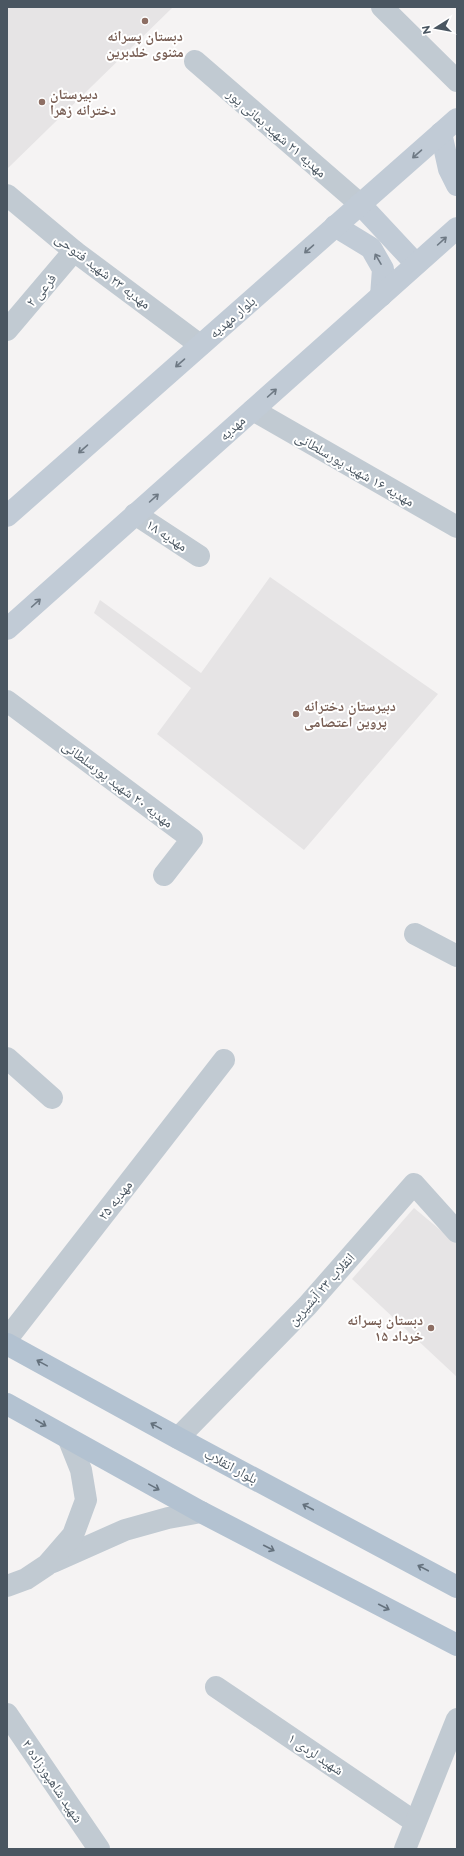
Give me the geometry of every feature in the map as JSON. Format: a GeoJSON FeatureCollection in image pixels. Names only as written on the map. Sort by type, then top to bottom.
{"type":"FeatureCollection","features":[{"type":"Feature","properties":{"kind":"main road","name":"بلوار مهدیه"},"geometry":{"type":"LineString","coordinates":[[7,516],[457,119]]}},
{"type":"Feature","properties":{"kind":"main road"},"geometry":{"type":"LineString","coordinates":[[441,133],[449,169],[457,185]]}},
{"type":"Feature","properties":{"kind":"main road"},"geometry":{"type":"LineString","coordinates":[[360,204],[416,264]]}},
{"type":"Feature","properties":{"kind":"main road"},"geometry":{"type":"LineString","coordinates":[[335,226],[371,248],[384,269],[381,296]]}},
{"type":"Feature","properties":{"kind":"main road","name":"مهدیه"},"geometry":{"type":"LineString","coordinates":[[7,629],[457,228]]}},
{"type":"Feature","properties":{"kind":"main road","name":"بلوار انقلاب"},"geometry":{"type":"LineString","coordinates":[[7,1344],[178,1438],[457,1587]]}},
{"type":"Feature","properties":{"kind":"main road"},"geometry":{"type":"LineString","coordinates":[[7,1404],[69,1440],[201,1512],[457,1645]]}},
{"type":"Feature","properties":{"kind":"street"},"geometry":{"type":"LineString","coordinates":[[382,7],[457,81]]}},
{"type":"Feature","properties":{"kind":"street","name":"مهدیه ۲۱ شهید بمانی پور"},"geometry":{"type":"LineString","coordinates":[[195,61],[360,204]]}},
{"type":"Feature","properties":{"kind":"street","name":"مهدیه ۲۳ شهید فتوحی"},"geometry":{"type":"LineString","coordinates":[[7,195],[74,251],[200,345]]}},
{"type":"Feature","properties":{"kind":"street","name":"فرعی ۲"},"geometry":{"type":"LineString","coordinates":[[7,330],[74,251]]}},
{"type":"Feature","properties":{"kind":"street","name":"مهدیه ۱۶ شهید پورسلطانی"},"geometry":{"type":"LineString","coordinates":[[253,410],[457,527]]}},
{"type":"Feature","properties":{"kind":"street","name":"مهدیه ۱۸"},"geometry":{"type":"LineString","coordinates":[[135,514],[198,556]]}},
{"type":"Feature","properties":{"kind":"street","name":"مهدیه ۲۰ شهید پورسلطانی"},"geometry":{"type":"LineString","coordinates":[[7,701],[192,839],[164,875]]}},
{"type":"Feature","properties":{"kind":"street"},"geometry":{"type":"LineString","coordinates":[[415,934],[457,956]]}},
{"type":"Feature","properties":{"kind":"street"},"geometry":{"type":"LineString","coordinates":[[7,1058],[52,1098]]}},
{"type":"Feature","properties":{"kind":"street","name":"مهدیه ۲۵"},"geometry":{"type":"LineString","coordinates":[[7,1339],[224,1060]]}},
{"type":"Feature","properties":{"kind":"street","name":"انقلاب ۲۳ آبشیرین"},"geometry":{"type":"LineString","coordinates":[[178,1438],[307,1306],[414,1184],[457,1232]]}},
{"type":"Feature","properties":{"kind":"street"},"geometry":{"type":"LineString","coordinates":[[47,1565],[73,1535],[86,1500],[81,1470],[69,1440]]}},
{"type":"Feature","properties":{"kind":"street"},"geometry":{"type":"LineString","coordinates":[[7,1586],[26,1579],[47,1565],[124,1530],[168,1518],[201,1512]]}},
{"type":"Feature","properties":{"kind":"street","name":"شهید لردی ۱"},"geometry":{"type":"LineString","coordinates":[[216,1687],[415,1822]]}},
{"type":"Feature","properties":{"kind":"street","name":"شهید شاهپورزاده ۲"},"geometry":{"type":"LineString","coordinates":[[7,1714],[99,1849]]}},
{"type":"Feature","properties":{"kind":"street"},"geometry":{"type":"LineString","coordinates":[[405,1849],[457,1719]]}},
{"type":"Feature","properties":{"kind":"shaded area","name":"دبیرستان دخترانه زهرا"},"geometry":{"type":"Polygon","coordinates":[[[7,7],[173,7],[7,169],[7,7]]]}},
{"type":"Feature","properties":{"kind":"shaded area","name":"دبیرستان دخترانه پروین اعتصامی"},"geometry":{"type":"Polygon","coordinates":[[[270,577],[438,694],[304,850],[157,734],[191,688],[94,613],[100,600],[201,673],[270,577]]]}},
{"type":"Feature","properties":{"kind":"shaded area","name":"دبستان پسرانه ۱۵ خرداد"},"geometry":{"type":"Polygon","coordinates":[[[414,1208],[457,1244],[457,1377],[352,1279],[414,1208]]]}},
{"type":"Feature","properties":{"kind":"place","name":"دبستان پسرانه مثنوی خلدبرین"},"geometry":{"type":"Point","coordinates":[145,21]}},
{"type":"Feature","properties":{"kind":"place","name":"دبیرستان دخترانه زهرا"},"geometry":{"type":"Point","coordinates":[42,102]}},
{"type":"Feature","properties":{"kind":"place","name":"دبیرستان دخترانه پروین اعتصامی"},"geometry":{"type":"Point","coordinates":[296,714]}},
{"type":"Feature","properties":{"kind":"place","name":"دبستان پسرانه ۱۵ خرداد"},"geometry":{"type":"Point","coordinates":[431,1328]}}]}
